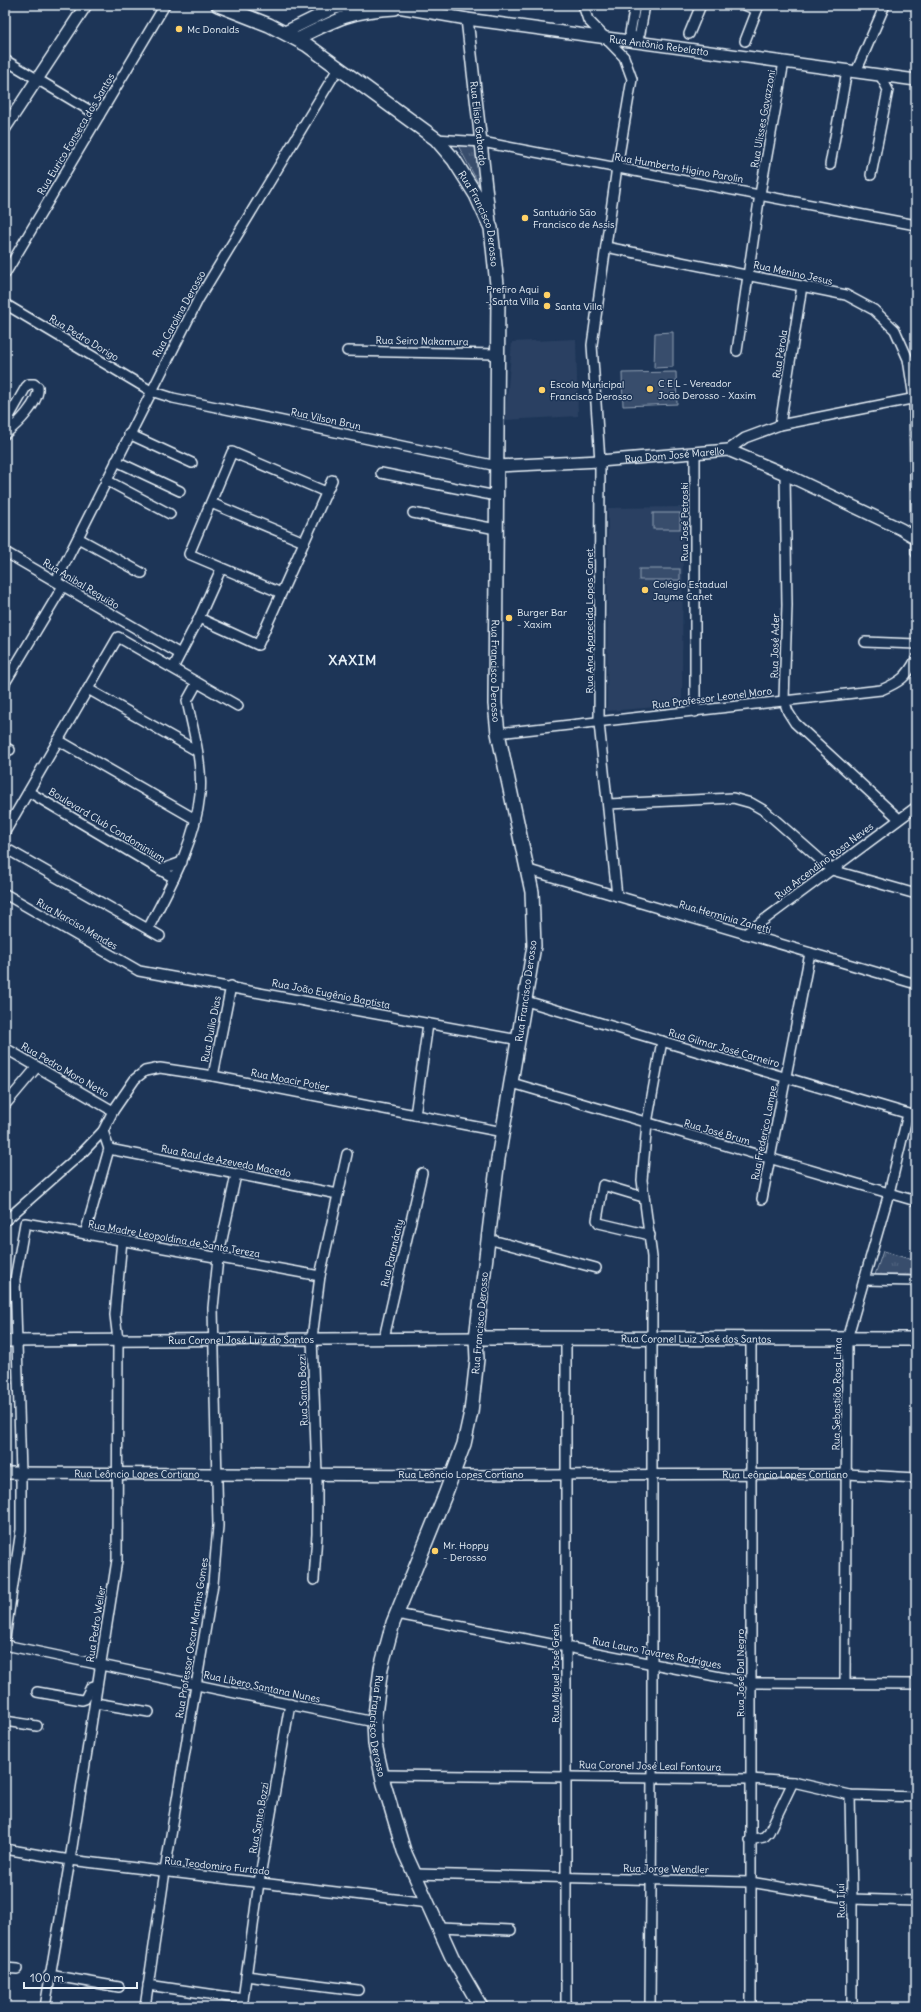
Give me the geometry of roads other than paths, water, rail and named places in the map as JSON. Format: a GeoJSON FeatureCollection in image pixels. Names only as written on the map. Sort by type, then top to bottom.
{"type":"FeatureCollection","features":[{"type":"Feature","properties":{"kind":"main road","name":"Rua Francisco Derosso"},"geometry":{"type":"LineString","coordinates":[[218,5],[285,32],[297,39],[339,67],[436,139],[454,160],[473,190],[491,228],[498,294],[495,704],[498,733],[533,898],[534,946],[503,1132],[488,1239],[476,1338],[476,1359],[471,1412],[464,1444],[454,1475],[397,1614],[381,1668],[374,1722],[375,1744],[404,1851],[457,1967],[481,2007]]}},
{"type":"Feature","properties":{"kind":"main road","name":"Rua Coronel Luiz José dos Santos"},"geometry":{"type":"LineString","coordinates":[[476,1338],[916,1339]]}},
{"type":"Feature","properties":{"kind":"street"},"geometry":{"type":"LineString","coordinates":[[5,128],[86,5]]}},
{"type":"Feature","properties":{"kind":"street","name":"Rua Eurico Fonseca dos Santos"},"geometry":{"type":"LineString","coordinates":[[5,274],[165,5]]}},
{"type":"Feature","properties":{"kind":"street","name":"Rua Antônio Rebelatto"},"geometry":{"type":"LineString","coordinates":[[297,39],[353,5]]}},
{"type":"Feature","properties":{"kind":"street","name":"Rua Antônio Rebelatto"},"geometry":{"type":"LineString","coordinates":[[386,5],[467,19],[916,80]]}},
{"type":"Feature","properties":{"kind":"street","name":"Rua Ana Aparecida Lopos Canet"},"geometry":{"type":"LineString","coordinates":[[583,5],[588,20],[624,57],[632,79],[617,168],[592,345],[600,461],[599,723],[617,896]]}},
{"type":"Feature","properties":{"kind":"street"},"geometry":{"type":"LineString","coordinates":[[636,5],[630,33],[636,41],[640,33],[645,5]]}},
{"type":"Feature","properties":{"kind":"street"},"geometry":{"type":"LineString","coordinates":[[689,34],[701,5]]}},
{"type":"Feature","properties":{"kind":"street"},"geometry":{"type":"LineString","coordinates":[[744,5],[758,8],[745,41]]}},
{"type":"Feature","properties":{"kind":"street"},"geometry":{"type":"LineString","coordinates":[[830,165],[852,71],[885,5]]}},
{"type":"Feature","properties":{"kind":"street","name":"Rua Antônio Rebelatto"},"geometry":{"type":"LineString","coordinates":[[285,32],[332,9],[346,8],[369,11],[403,8]]}},
{"type":"Feature","properties":{"kind":"street","name":"Rua Elisio Gabardo"},"geometry":{"type":"LineString","coordinates":[[467,19],[491,228]]}},
{"type":"Feature","properties":{"kind":"street"},"geometry":{"type":"LineString","coordinates":[[5,60],[99,116]]}},
{"type":"Feature","properties":{"kind":"street","name":"Rua Ulisses Gavazzoni"},"geometry":{"type":"LineString","coordinates":[[737,351],[760,194],[784,62]]}},
{"type":"Feature","properties":{"kind":"street","name":"Rua Carolina Derosso"},"geometry":{"type":"LineString","coordinates":[[5,683],[59,583],[78,538],[106,480],[198,300],[339,67]]}},
{"type":"Feature","properties":{"kind":"street"},"geometry":{"type":"LineString","coordinates":[[871,175],[888,90],[880,75]]}},
{"type":"Feature","properties":{"kind":"street","name":"Rua Humberto Higino Parolin"},"geometry":{"type":"LineString","coordinates":[[436,139],[482,142],[916,225]]}},
{"type":"Feature","properties":{"kind":"street","name":"Rua Menino Jesus"},"geometry":{"type":"LineString","coordinates":[[606,247],[846,295],[874,310],[895,330],[908,359],[915,398]]}},
{"type":"Feature","properties":{"kind":"street","name":"Rua Pérola"},"geometry":{"type":"LineString","coordinates":[[780,425],[802,286]]}},
{"type":"Feature","properties":{"kind":"street","name":"Rua Pedro Dorigo"},"geometry":{"type":"LineString","coordinates":[[5,304],[151,391]]}},
{"type":"Feature","properties":{"kind":"street","name":"Rua Seiro Nakamura"},"geometry":{"type":"LineString","coordinates":[[346,351],[497,354]]}},
{"type":"Feature","properties":{"kind":"street"},"geometry":{"type":"LineString","coordinates":[[29,384],[34,384],[38,387],[37,394],[20,422],[5,434],[10,415],[26,387],[29,384]]}},
{"type":"Feature","properties":{"kind":"street","name":"Rua Vilson Brun"},"geometry":{"type":"LineString","coordinates":[[151,391],[173,398],[496,466]]}},
{"type":"Feature","properties":{"kind":"street"},"geometry":{"type":"LineString","coordinates":[[915,398],[916,552]]}},
{"type":"Feature","properties":{"kind":"street","name":"Rua Dom José Marello"},"geometry":{"type":"LineString","coordinates":[[496,466],[600,461],[728,450],[745,438],[780,425],[915,398]]}},
{"type":"Feature","properties":{"kind":"street"},"geometry":{"type":"LineString","coordinates":[[129,434],[192,462]]}},
{"type":"Feature","properties":{"kind":"street"},"geometry":{"type":"LineString","coordinates":[[728,450],[785,474],[901,529],[916,538]]}},
{"type":"Feature","properties":{"kind":"street"},"geometry":{"type":"LineString","coordinates":[[281,594],[189,554],[232,452],[326,492]]}},
{"type":"Feature","properties":{"kind":"street","name":"Rua José Petroski"},"geometry":{"type":"LineString","coordinates":[[695,453],[695,712]]}},
{"type":"Feature","properties":{"kind":"street"},"geometry":{"type":"LineString","coordinates":[[116,461],[180,491]]}},
{"type":"Feature","properties":{"kind":"street"},"geometry":{"type":"LineString","coordinates":[[381,473],[496,496]]}},
{"type":"Feature","properties":{"kind":"street","name":"Rua José Ader"},"geometry":{"type":"LineString","coordinates":[[785,474],[787,605],[784,700],[788,712],[795,723],[898,818]]}},
{"type":"Feature","properties":{"kind":"street"},"geometry":{"type":"LineString","coordinates":[[106,480],[170,514]]}},
{"type":"Feature","properties":{"kind":"street"},"geometry":{"type":"LineString","coordinates":[[199,618],[258,645],[332,480]]}},
{"type":"Feature","properties":{"kind":"street"},"geometry":{"type":"LineString","coordinates":[[211,503],[304,542]]}},
{"type":"Feature","properties":{"kind":"street"},"geometry":{"type":"LineString","coordinates":[[413,512],[496,529]]}},
{"type":"Feature","properties":{"kind":"street"},"geometry":{"type":"LineString","coordinates":[[78,538],[142,573]]}},
{"type":"Feature","properties":{"kind":"street","name":"Rua Anibal Requião"},"geometry":{"type":"LineString","coordinates":[[5,552],[155,640]]}},
{"type":"Feature","properties":{"kind":"street"},"geometry":{"type":"LineString","coordinates":[[173,668],[199,618],[221,569]]}},
{"type":"Feature","properties":{"kind":"street"},"geometry":{"type":"LineString","coordinates":[[5,832],[118,637],[125,622]]}},
{"type":"Feature","properties":{"kind":"street"},"geometry":{"type":"LineString","coordinates":[[118,637],[238,706]]}},
{"type":"Feature","properties":{"kind":"street"},"geometry":{"type":"LineString","coordinates":[[148,654],[155,640],[180,654]]}},
{"type":"Feature","properties":{"kind":"street"},"geometry":{"type":"LineString","coordinates":[[865,642],[916,644]]}},
{"type":"Feature","properties":{"kind":"street","name":"Rua Professor Leonel Moro"},"geometry":{"type":"LineString","coordinates":[[498,733],[599,723],[784,700],[881,690],[898,682],[908,674],[916,659]]}},
{"type":"Feature","properties":{"kind":"street"},"geometry":{"type":"LineString","coordinates":[[148,929],[182,862],[196,819],[200,793],[197,751],[187,701],[197,683]]}},
{"type":"Feature","properties":{"kind":"street"},"geometry":{"type":"LineString","coordinates":[[88,689],[197,751]]}},
{"type":"Feature","properties":{"kind":"street"},"geometry":{"type":"LineString","coordinates":[[181,742],[193,732]]}},
{"type":"Feature","properties":{"kind":"street"},"geometry":{"type":"LineString","coordinates":[[58,740],[196,819]]}},
{"type":"Feature","properties":{"kind":"street","name":"Boulevard Club Condominium"},"geometry":{"type":"LineString","coordinates":[[29,792],[174,878]]}},
{"type":"Feature","properties":{"kind":"street"},"geometry":{"type":"LineString","coordinates":[[608,804],[733,798],[751,803],[765,811],[832,870],[916,894]]}},
{"type":"Feature","properties":{"kind":"street","name":"Rua Arcendino Rosa Neves"},"geometry":{"type":"LineString","coordinates":[[745,934],[832,870],[898,818],[916,807]]}},
{"type":"Feature","properties":{"kind":"street"},"geometry":{"type":"LineString","coordinates":[[5,848],[160,936]]}},
{"type":"Feature","properties":{"kind":"street"},"geometry":{"type":"LineString","coordinates":[[160,870],[182,862]]}},
{"type":"Feature","properties":{"kind":"street","name":"Rua Herminia Zanetti"},"geometry":{"type":"LineString","coordinates":[[528,870],[916,984]]}},
{"type":"Feature","properties":{"kind":"street","name":"Rua Narciso Mendes"},"geometry":{"type":"LineString","coordinates":[[5,894],[139,971]]}},
{"type":"Feature","properties":{"kind":"street","name":"Rua Frederico Lampe"},"geometry":{"type":"LineString","coordinates":[[762,1199],[810,953]]}},
{"type":"Feature","properties":{"kind":"street","name":"Rua João Eugênio Baptista"},"geometry":{"type":"LineString","coordinates":[[139,971],[231,986],[519,1040]]}},
{"type":"Feature","properties":{"kind":"street","name":"Rua Duílio Dias"},"geometry":{"type":"LineString","coordinates":[[213,1076],[231,986]]}},
{"type":"Feature","properties":{"kind":"street","name":"Rua Gilmar José Carneiro"},"geometry":{"type":"LineString","coordinates":[[526,1001],[912,1115]]}},
{"type":"Feature","properties":{"kind":"street"},"geometry":{"type":"LineString","coordinates":[[414,1115],[428,1024]]}},
{"type":"Feature","properties":{"kind":"street"},"geometry":{"type":"LineString","coordinates":[[650,2007],[652,1776],[652,1339],[650,1235],[643,1197],[642,1180],[648,1123],[662,1041]]}},
{"type":"Feature","properties":{"kind":"street","name":"Rua Pedro Moro Netto"},"geometry":{"type":"LineString","coordinates":[[5,1048],[114,1112]]}},
{"type":"Feature","properties":{"kind":"street"},"geometry":{"type":"LineString","coordinates":[[5,1105],[37,1067]]}},
{"type":"Feature","properties":{"kind":"street","name":"Rua Moacir Potier"},"geometry":{"type":"LineString","coordinates":[[5,1221],[82,1153],[104,1131],[135,1079],[145,1071],[160,1068],[213,1076],[503,1132]]}},
{"type":"Feature","properties":{"kind":"street","name":"Rua José Brum"},"geometry":{"type":"LineString","coordinates":[[512,1083],[916,1201]]}},
{"type":"Feature","properties":{"kind":"street","name":"Rua Sebastião Rosa Lima"},"geometry":{"type":"LineString","coordinates":[[845,1684],[847,1339],[912,1115]]}},
{"type":"Feature","properties":{"kind":"street"},"geometry":{"type":"LineString","coordinates":[[85,1234],[109,1149],[104,1131]]}},
{"type":"Feature","properties":{"kind":"street","name":"Rua Raul de Azevedo Macedo"},"geometry":{"type":"LineString","coordinates":[[109,1149],[338,1194]]}},
{"type":"Feature","properties":{"kind":"street","name":"Rua Santo Bozzi"},"geometry":{"type":"LineString","coordinates":[[314,1580],[317,1534],[317,1474],[312,1338],[320,1276],[347,1154]]}},
{"type":"Feature","properties":{"kind":"street","name":"Rua Paranácity"},"geometry":{"type":"LineString","coordinates":[[384,1338],[422,1173]]}},
{"type":"Feature","properties":{"kind":"street","name":"Rua Professor Oscar Martins Gomes"},"geometry":{"type":"LineString","coordinates":[[145,2007],[165,1872],[197,1685],[216,1553],[218,1526],[213,1308],[218,1258],[236,1175]]}},
{"type":"Feature","properties":{"kind":"street"},"geometry":{"type":"LineString","coordinates":[[643,1197],[603,1185],[597,1220],[599,1223],[650,1235]]}},
{"type":"Feature","properties":{"kind":"street","name":"Rua Madre Leopoldina de Santa Tereza"},"geometry":{"type":"LineString","coordinates":[[18,1341],[15,1279],[26,1223],[320,1276]]}},
{"type":"Feature","properties":{"kind":"street"},"geometry":{"type":"LineString","coordinates":[[488,1239],[596,1268]]}},
{"type":"Feature","properties":{"kind":"street","name":"Rua Pedro Weiler"},"geometry":{"type":"LineString","coordinates":[[45,2007],[70,1860],[117,1560],[118,1340],[115,1315],[122,1240]]}},
{"type":"Feature","properties":{"kind":"street"},"geometry":{"type":"LineString","coordinates":[[864,1280],[916,1281]]}},
{"type":"Feature","properties":{"kind":"street","name":"Rua Coronel José Luiz do Santos"},"geometry":{"type":"LineString","coordinates":[[5,1341],[214,1338],[297,1340],[312,1338],[476,1338]]}},
{"type":"Feature","properties":{"kind":"street","name":"Rua Miguel José Grein"},"geometry":{"type":"LineString","coordinates":[[566,1339],[566,2007]]}},
{"type":"Feature","properties":{"kind":"street","name":"Rua José Dal Negro"},"geometry":{"type":"LineString","coordinates":[[751,1339],[751,2007]]}},
{"type":"Feature","properties":{"kind":"street"},"geometry":{"type":"LineString","coordinates":[[5,1638],[21,1530],[18,1341]]}},
{"type":"Feature","properties":{"kind":"street","name":"Rua Leôncio Lopes Cortiano"},"geometry":{"type":"LineString","coordinates":[[5,1473],[454,1475],[847,1474],[916,1478]]}},
{"type":"Feature","properties":{"kind":"street","name":"Rua Lauro Tavares Rodrigues"},"geometry":{"type":"LineString","coordinates":[[397,1614],[751,1683],[916,1684]]}},
{"type":"Feature","properties":{"kind":"street","name":"Rua Líbero Santana Nunes"},"geometry":{"type":"LineString","coordinates":[[5,1645],[374,1722]]}},
{"type":"Feature","properties":{"kind":"street"},"geometry":{"type":"LineString","coordinates":[[37,1692],[82,1700],[86,1699],[92,1687],[97,1685]]}},
{"type":"Feature","properties":{"kind":"street"},"geometry":{"type":"LineString","coordinates":[[95,1703],[149,1712]]}},
{"type":"Feature","properties":{"kind":"street","name":"Rua Santo Bozzi"},"geometry":{"type":"LineString","coordinates":[[243,2003],[259,1882],[290,1704]]}},
{"type":"Feature","properties":{"kind":"street"},"geometry":{"type":"LineString","coordinates":[[5,1721],[36,1726]]}},
{"type":"Feature","properties":{"kind":"street","name":"Rua Coronel José Leal Fontoura"},"geometry":{"type":"LineString","coordinates":[[382,1774],[566,1777],[652,1776],[750,1779],[792,1782],[850,1795],[916,1797]]}},
{"type":"Feature","properties":{"kind":"street"},"geometry":{"type":"LineString","coordinates":[[750,1840],[764,1837],[769,1832],[792,1782]]}},
{"type":"Feature","properties":{"kind":"street","name":"Rua Ijuí"},"geometry":{"type":"LineString","coordinates":[[850,1795],[852,2007]]}},
{"type":"Feature","properties":{"kind":"street","name":"Rua Teodomiro Furtado"},"geometry":{"type":"LineString","coordinates":[[5,1849],[70,1860],[428,1903]]}},
{"type":"Feature","properties":{"kind":"street","name":"Rua Jorge Wendler"},"geometry":{"type":"LineString","coordinates":[[415,1874],[750,1882],[852,1899],[916,1901]]}},
{"type":"Feature","properties":{"kind":"street"},"geometry":{"type":"LineString","coordinates":[[439,1927],[511,1930]]}},
{"type":"Feature","properties":{"kind":"street"},"geometry":{"type":"LineString","coordinates":[[5,1968],[17,1969]]}},
{"type":"Feature","properties":{"kind":"street"},"geometry":{"type":"LineString","coordinates":[[50,1975],[119,1987]]}},
{"type":"Feature","properties":{"kind":"street"},"geometry":{"type":"LineString","coordinates":[[246,1976],[358,1990]]}},
{"type":"Feature","properties":{"kind":"street"},"geometry":{"type":"LineString","coordinates":[[148,1985],[243,2003]]}},
{"type":"Feature","properties":{"kind":"place","name":"Mc Donalds"},"geometry":{"type":"Point","coordinates":[179,29]}},
{"type":"Feature","properties":{"kind":"place","name":"Santuário São Francisco de Assis"},"geometry":{"type":"Point","coordinates":[525,218]}},
{"type":"Feature","properties":{"kind":"place","name":"Prefiro Aqui - Santa Villa"},"geometry":{"type":"Point","coordinates":[547,295]}},
{"type":"Feature","properties":{"kind":"place","name":"Santa Villa"},"geometry":{"type":"Point","coordinates":[547,306]}},
{"type":"Feature","properties":{"kind":"place","name":"C E L - Vereador João Derosso - Xaxim"},"geometry":{"type":"Point","coordinates":[650,389]}},
{"type":"Feature","properties":{"kind":"place","name":"Escola Municipal Francisco Derosso"},"geometry":{"type":"Point","coordinates":[542,390]}},
{"type":"Feature","properties":{"kind":"place","name":"Colégio Estadual Jayme Canet"},"geometry":{"type":"Point","coordinates":[645,590]}},
{"type":"Feature","properties":{"kind":"place","name":"Burger Bar - Xaxim"},"geometry":{"type":"Point","coordinates":[509,618]}},
{"type":"Feature","properties":{"kind":"place","name":"Mr. Hoppy - Derosso"},"geometry":{"type":"Point","coordinates":[435,1551]}},
{"type":"Feature","properties":{"kind":"district","name":"XAXIM"},"geometry":{"type":"Point","coordinates":[353,660]}}]}
